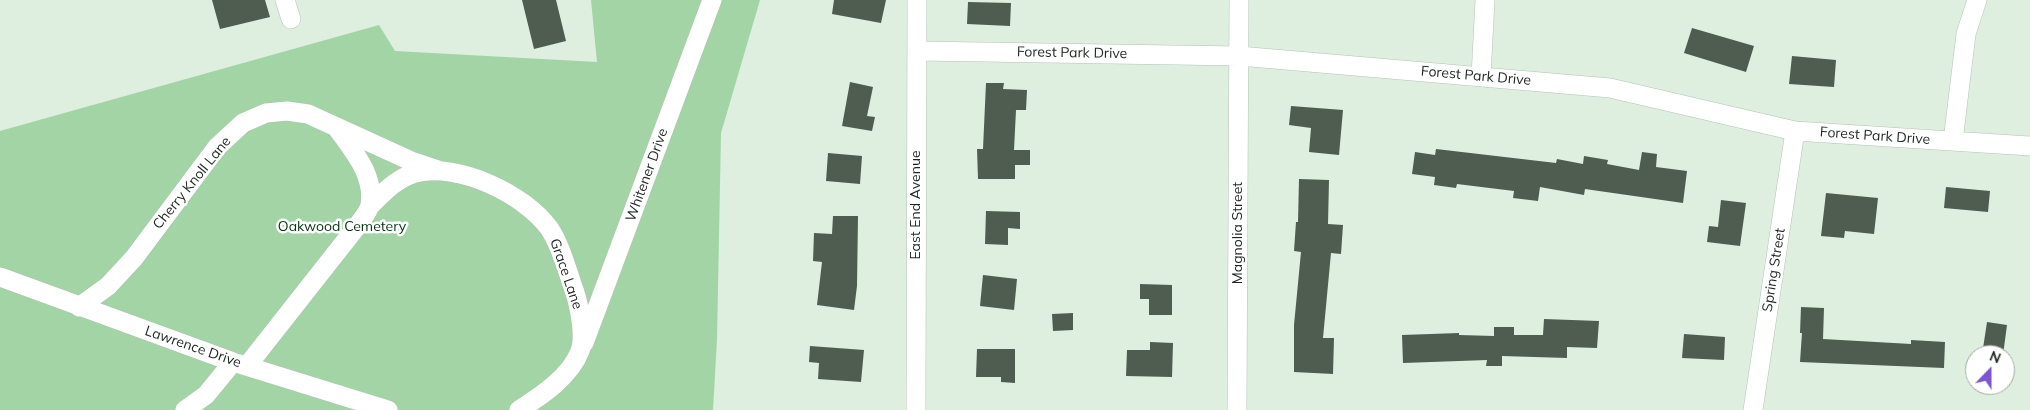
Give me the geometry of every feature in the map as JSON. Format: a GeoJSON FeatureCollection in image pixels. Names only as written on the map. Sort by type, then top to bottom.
{"type":"FeatureCollection","features":[{"type":"Feature","properties":{"kind":"street"},"geometry":{"type":"LineString","coordinates":[[285,0],[291,19]]}},
{"type":"Feature","properties":{"kind":"street","name":"Whitener Drive"},"geometry":{"type":"LineString","coordinates":[[581,349],[606,289],[712,0]]}},
{"type":"Feature","properties":{"kind":"street","name":"East End Avenue"},"geometry":{"type":"LineString","coordinates":[[916,410],[917,0]]}},
{"type":"Feature","properties":{"kind":"street","name":"Magnolia Street"},"geometry":{"type":"LineString","coordinates":[[1237,410],[1239,0]]}},
{"type":"Feature","properties":{"kind":"street"},"geometry":{"type":"LineString","coordinates":[[1481,77],[1485,0]]}},
{"type":"Feature","properties":{"kind":"street"},"geometry":{"type":"LineString","coordinates":[[1952,141],[1966,34],[1977,0]]}},
{"type":"Feature","properties":{"kind":"street","name":"Forest Park Drive"},"geometry":{"type":"LineString","coordinates":[[917,51],[1239,56],[1610,88],[1795,131],[2030,146]]}},
{"type":"Feature","properties":{"kind":"street","name":"Cherry Knoll Lane"},"geometry":{"type":"LineString","coordinates":[[79,307],[108,286],[134,258],[217,147],[243,123],[266,113],[287,111],[308,114],[411,161],[438,170]]}},
{"type":"Feature","properties":{"kind":"street"},"geometry":{"type":"LineString","coordinates":[[336,126],[364,168],[370,185],[370,206]]}},
{"type":"Feature","properties":{"kind":"street","name":"Spring Street"},"geometry":{"type":"LineString","coordinates":[[1753,410],[1795,131]]}},
{"type":"Feature","properties":{"kind":"street","name":"Grace Lane"},"geometry":{"type":"LineString","coordinates":[[185,410],[240,364],[347,240],[370,206],[398,181],[415,173],[438,170],[481,180],[507,191],[532,208],[550,229],[577,296],[582,322],[581,349]]}},
{"type":"Feature","properties":{"kind":"street","name":"Lawrence Drive"},"geometry":{"type":"LineString","coordinates":[[0,277],[240,364],[388,410]]}},
{"type":"Feature","properties":{"kind":"street"},"geometry":{"type":"LineString","coordinates":[[519,410],[543,395],[562,378],[581,349]]}},
{"type":"Feature","properties":{"kind":"green space","name":"Oakwood Cemetery"},"geometry":{"type":"Polygon","coordinates":[[[591,0],[760,0],[721,133],[717,339],[713,410],[0,410],[0,131],[379,25],[395,51],[597,62],[591,0]]]}},
{"type":"Feature","properties":{"kind":"building"},"geometry":{"type":"Polygon","coordinates":[[[212,0],[265,0],[270,17],[220,29],[212,0]]]}},
{"type":"Feature","properties":{"kind":"building"},"geometry":{"type":"Polygon","coordinates":[[[522,0],[556,0],[566,41],[534,49],[522,0]]]}},
{"type":"Feature","properties":{"kind":"building"},"geometry":{"type":"Polygon","coordinates":[[[834,0],[886,0],[881,23],[832,14],[834,0]]]}},
{"type":"Feature","properties":{"kind":"building"},"geometry":{"type":"Polygon","coordinates":[[[968,2],[1011,3],[1010,26],[967,24],[968,2]]]}},
{"type":"Feature","properties":{"kind":"building"},"geometry":{"type":"Polygon","coordinates":[[[1692,28],[1754,46],[1746,72],[1684,53],[1692,28]]]}},
{"type":"Feature","properties":{"kind":"building"},"geometry":{"type":"Polygon","coordinates":[[[1792,56],[1836,60],[1834,87],[1789,84],[1792,56]]]}},
{"type":"Feature","properties":{"kind":"building"},"geometry":{"type":"Polygon","coordinates":[[[850,82],[873,87],[867,116],[875,117],[872,131],[842,126],[850,82]]]}},
{"type":"Feature","properties":{"kind":"building"},"geometry":{"type":"Polygon","coordinates":[[[986,83],[1004,83],[1003,89],[1027,90],[1026,110],[1016,110],[1014,150],[1030,150],[1030,165],[1015,165],[1015,179],[978,179],[977,149],[983,149],[986,83]]]}},
{"type":"Feature","properties":{"kind":"building"},"geometry":{"type":"Polygon","coordinates":[[[1291,106],[1343,110],[1339,155],[1309,152],[1311,128],[1289,125],[1291,106]]]}},
{"type":"Feature","properties":{"kind":"building"},"geometry":{"type":"Polygon","coordinates":[[[1436,149],[1556,163],[1557,159],[1583,164],[1584,156],[1608,160],[1607,164],[1639,170],[1642,152],[1657,154],[1656,167],[1687,171],[1683,203],[1585,189],[1584,195],[1540,187],[1538,201],[1513,198],[1514,191],[1457,184],[1456,188],[1434,185],[1435,177],[1412,174],[1415,152],[1435,155],[1436,149]]]}},
{"type":"Feature","properties":{"kind":"building"},"geometry":{"type":"Polygon","coordinates":[[[828,153],[862,156],[860,184],[826,181],[828,153]]]}},
{"type":"Feature","properties":{"kind":"building"},"geometry":{"type":"Polygon","coordinates":[[[1299,179],[1329,180],[1328,224],[1343,225],[1341,254],[1331,253],[1323,338],[1334,338],[1333,374],[1294,372],[1294,325],[1301,252],[1294,251],[1296,222],[1298,222],[1299,179]]]}},
{"type":"Feature","properties":{"kind":"building"},"geometry":{"type":"Polygon","coordinates":[[[1946,187],[1990,191],[1988,212],[1944,208],[1946,187]]]}},
{"type":"Feature","properties":{"kind":"building"},"geometry":{"type":"Polygon","coordinates":[[[1826,193],[1878,198],[1874,234],[1845,231],[1844,238],[1821,236],[1826,193]]]}},
{"type":"Feature","properties":{"kind":"building"},"geometry":{"type":"Polygon","coordinates":[[[1721,200],[1746,203],[1740,246],[1707,242],[1709,226],[1718,227],[1721,200]]]}},
{"type":"Feature","properties":{"kind":"building"},"geometry":{"type":"Polygon","coordinates":[[[986,211],[1020,212],[1020,229],[1008,228],[1008,245],[985,244],[986,211]]]}},
{"type":"Feature","properties":{"kind":"building"},"geometry":{"type":"Polygon","coordinates":[[[833,216],[858,216],[857,286],[854,310],[817,305],[822,262],[813,261],[814,233],[832,234],[833,216]]]}},
{"type":"Feature","properties":{"kind":"building"},"geometry":{"type":"Polygon","coordinates":[[[983,275],[1017,279],[1014,310],[980,306],[983,275]]]}},
{"type":"Feature","properties":{"kind":"building"},"geometry":{"type":"Polygon","coordinates":[[[1140,284],[1172,285],[1172,315],[1149,315],[1149,299],[1140,299],[1140,284]]]}},
{"type":"Feature","properties":{"kind":"building"},"geometry":{"type":"Polygon","coordinates":[[[1801,307],[1824,308],[1823,339],[1911,344],[1911,340],[1945,342],[1944,368],[1800,362],[1801,307]]]}},
{"type":"Feature","properties":{"kind":"building"},"geometry":{"type":"Polygon","coordinates":[[[1073,313],[1073,330],[1053,331],[1052,314],[1073,313]]]}},
{"type":"Feature","properties":{"kind":"building"},"geometry":{"type":"Polygon","coordinates":[[[1544,319],[1599,321],[1597,348],[1567,347],[1567,358],[1502,356],[1502,366],[1486,366],[1487,360],[1403,363],[1402,335],[1459,333],[1459,335],[1494,336],[1494,327],[1514,327],[1514,335],[1543,335],[1544,319]]]}},
{"type":"Feature","properties":{"kind":"building"},"geometry":{"type":"Polygon","coordinates":[[[1987,322],[2007,325],[2004,345],[1984,345],[1987,322]]]}},
{"type":"Feature","properties":{"kind":"building"},"geometry":{"type":"Polygon","coordinates":[[[1684,334],[1725,337],[1724,360],[1682,358],[1684,334]]]}},
{"type":"Feature","properties":{"kind":"building"},"geometry":{"type":"Polygon","coordinates":[[[1150,342],[1173,343],[1172,377],[1126,376],[1127,350],[1150,350],[1150,342]]]}},
{"type":"Feature","properties":{"kind":"building"},"geometry":{"type":"Polygon","coordinates":[[[810,346],[864,350],[861,382],[818,379],[819,363],[809,362],[810,346]]]}},
{"type":"Feature","properties":{"kind":"building"},"geometry":{"type":"Polygon","coordinates":[[[977,349],[1015,349],[1015,383],[1001,382],[1001,377],[976,377],[977,349]]]}}]}
